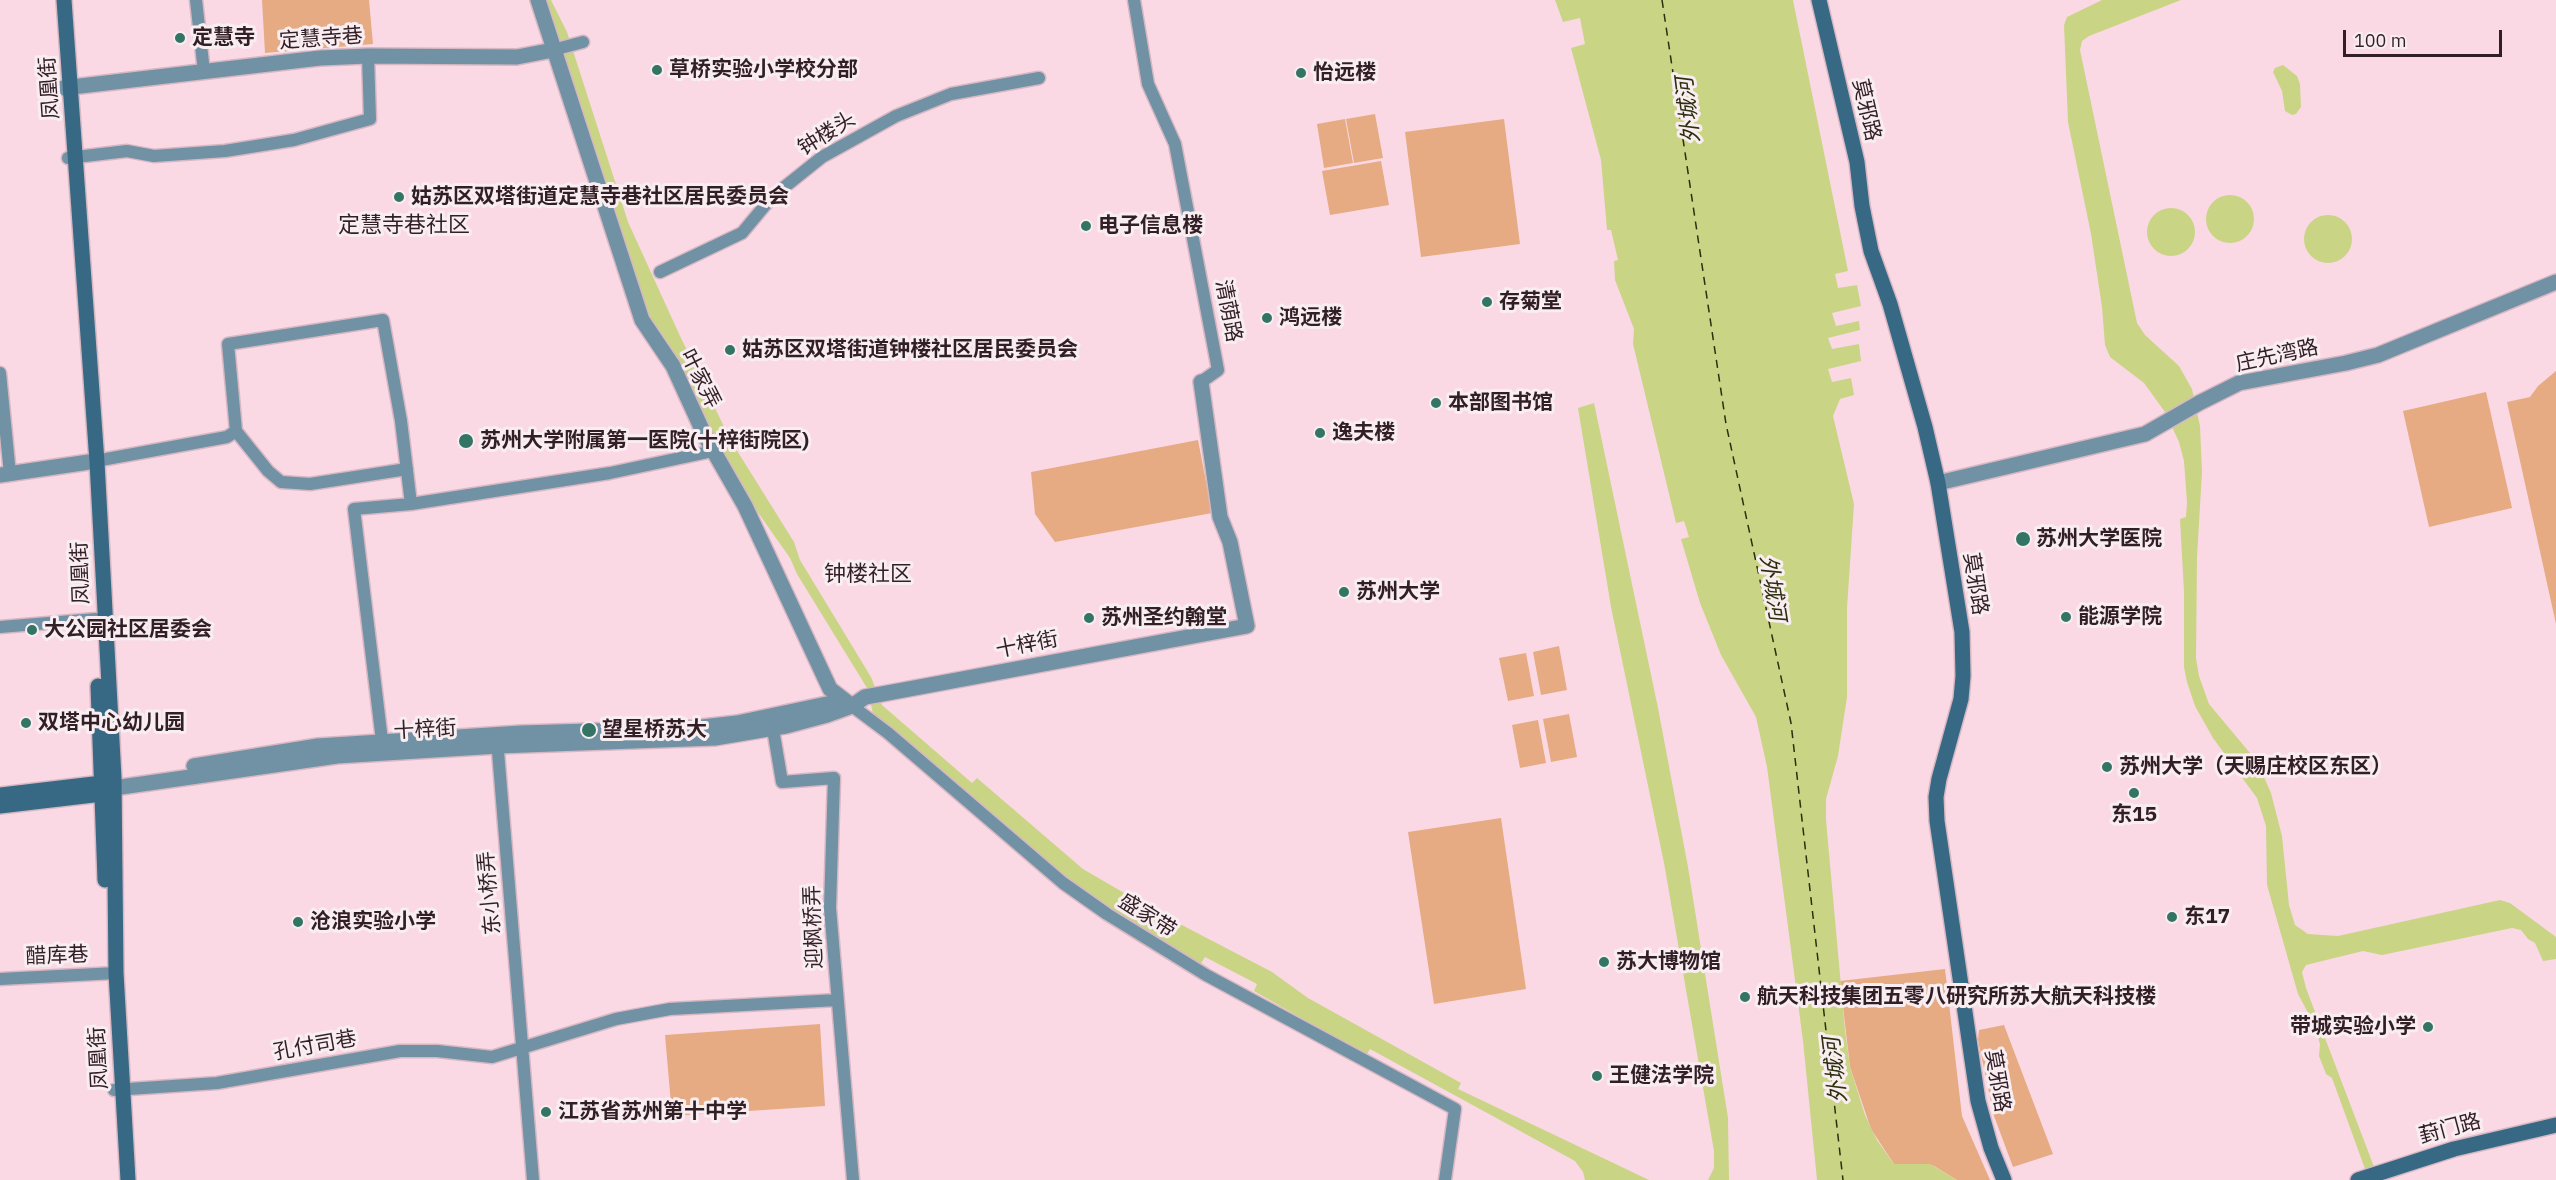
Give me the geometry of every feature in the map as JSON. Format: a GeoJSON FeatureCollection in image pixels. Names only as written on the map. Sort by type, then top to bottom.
{"type":"FeatureCollection","features":[{"type":"Feature","properties":{"kind":"main road","name":"凤凰街"},"geometry":{"type":"LineString","coordinates":[[56,0],[67,88]]}},
{"type":"Feature","properties":{"kind":"main road","name":"凤凰街"},"geometry":{"type":"LineString","coordinates":[[64,0],[67,88],[93,462],[108,786],[120,1180]]}},
{"type":"Feature","properties":{"kind":"main road","name":"莫邪路"},"geometry":{"type":"LineString","coordinates":[[1819,0],[1857,162],[1862,206],[1871,250],[1890,304],[1923,417],[1938,483],[1962,632],[1961,699],[1938,788],[1937,821],[1978,1101],[1991,1148],[2004,1180]]}},
{"type":"Feature","properties":{"kind":"main road","name":"凤凰街"},"geometry":{"type":"LineString","coordinates":[[93,462],[96,619],[108,786]]}},
{"type":"Feature","properties":{"kind":"main road","name":"十梓街"},"geometry":{"type":"LineString","coordinates":[[0,795],[108,786]]}},
{"type":"Feature","properties":{"kind":"main road","name":"十梓街"},"geometry":{"type":"LineString","coordinates":[[0,806],[108,786]]}},
{"type":"Feature","properties":{"kind":"main road","name":"凤凰街"},"geometry":{"type":"LineString","coordinates":[[118,1089],[128,1180]]}},
{"type":"Feature","properties":{"kind":"main road","name":"葑门路"},"geometry":{"type":"LineString","coordinates":[[2367,1177],[2470,1144],[2556,1125]]}},
{"type":"Feature","properties":{"kind":"street"},"geometry":{"type":"LineString","coordinates":[[196,0],[204,72]]}},
{"type":"Feature","properties":{"kind":"street","name":"叶家弄"},"geometry":{"type":"LineString","coordinates":[[537,0],[556,49],[642,320],[673,366],[713,451],[745,506],[830,689],[852,706]]}},
{"type":"Feature","properties":{"kind":"street","name":"清荫路"},"geometry":{"type":"LineString","coordinates":[[1134,0],[1148,84],[1175,144],[1218,370],[1202,382],[1220,518],[1230,542],[1247,626]]}},
{"type":"Feature","properties":{"kind":"street","name":"定慧寺巷"},"geometry":{"type":"LineString","coordinates":[[67,88],[320,58],[517,57],[577,44]]}},
{"type":"Feature","properties":{"kind":"street"},"geometry":{"type":"LineString","coordinates":[[72,157],[127,151],[154,156],[225,151],[294,141],[370,118],[368,56]]}},
{"type":"Feature","properties":{"kind":"street","name":"钟楼头"},"geometry":{"type":"LineString","coordinates":[[660,272],[742,233],[772,197],[822,157],[896,116],[951,94],[1039,78]]}},
{"type":"Feature","properties":{"kind":"street","name":"庄先湾路"},"geometry":{"type":"LineString","coordinates":[[1938,483],[2145,434],[2239,383],[2378,355],[2556,282]]}},
{"type":"Feature","properties":{"kind":"street"},"geometry":{"type":"LineString","coordinates":[[407,469],[309,484],[281,482],[268,471],[236,431],[228,344],[383,320],[401,421],[407,469],[411,504]]}},
{"type":"Feature","properties":{"kind":"street"},"geometry":{"type":"LineString","coordinates":[[0,373],[5,474],[93,462],[227,437],[236,431]]}},
{"type":"Feature","properties":{"kind":"street"},"geometry":{"type":"LineString","coordinates":[[383,747],[354,509],[411,504],[610,473],[713,451]]}},
{"type":"Feature","properties":{"kind":"street"},"geometry":{"type":"LineString","coordinates":[[0,627],[96,619]]}},
{"type":"Feature","properties":{"kind":"street","name":"十梓街"},"geometry":{"type":"LineString","coordinates":[[497,740],[683,741],[715,738],[773,729],[826,716],[852,706],[865,697],[1247,626]]}},
{"type":"Feature","properties":{"kind":"street","name":"十梓街"},"geometry":{"type":"LineString","coordinates":[[108,786],[318,746],[383,747],[693,728],[737,723],[836,702],[852,706]]}},
{"type":"Feature","properties":{"kind":"street","name":"盛家带"},"geometry":{"type":"LineString","coordinates":[[852,706],[888,733],[1063,883],[1107,914],[1206,975],[1455,1109],[1445,1180]]}},
{"type":"Feature","properties":{"kind":"street","name":"迎枫桥弄"},"geometry":{"type":"LineString","coordinates":[[773,729],[782,782],[834,778],[830,908],[853,1180]]}},
{"type":"Feature","properties":{"kind":"street","name":"东小桥弄"},"geometry":{"type":"LineString","coordinates":[[497,740],[533,1180]]}},
{"type":"Feature","properties":{"kind":"street","name":"醋库巷"},"geometry":{"type":"LineString","coordinates":[[0,979],[112,974]]}},
{"type":"Feature","properties":{"kind":"street","name":"孔付司巷"},"geometry":{"type":"LineString","coordinates":[[118,1089],[217,1083],[400,1051],[437,1051],[492,1057],[616,1019],[670,1009],[837,1000]]}},
{"type":"Feature","properties":{"kind":"shaded area"},"geometry":{"type":"Polygon","coordinates":[[[262,0],[369,0],[373,44],[265,53],[262,0]]]}},
{"type":"Feature","properties":{"kind":"shaded area"},"geometry":{"type":"Polygon","coordinates":[[[1375,114],[1383,158],[1354,163],[1346,119],[1375,114]]]}},
{"type":"Feature","properties":{"kind":"shaded area"},"geometry":{"type":"Polygon","coordinates":[[[1345,119],[1353,163],[1324,168],[1317,124],[1345,119]]]}},
{"type":"Feature","properties":{"kind":"shaded area"},"geometry":{"type":"Polygon","coordinates":[[[1504,119],[1520,244],[1421,257],[1405,132],[1504,119]]]}},
{"type":"Feature","properties":{"kind":"shaded area"},"geometry":{"type":"Polygon","coordinates":[[[1381,161],[1389,205],[1330,215],[1322,171],[1381,161]]]}},
{"type":"Feature","properties":{"kind":"shaded area"},"geometry":{"type":"Polygon","coordinates":[[[2556,371],[2556,624],[2507,402],[2530,397],[2538,386],[2556,371]]]}},
{"type":"Feature","properties":{"kind":"shaded area"},"geometry":{"type":"Polygon","coordinates":[[[2486,392],[2512,508],[2429,527],[2403,411],[2486,392]]]}},
{"type":"Feature","properties":{"kind":"shaded area"},"geometry":{"type":"Polygon","coordinates":[[[1198,440],[1212,513],[1055,542],[1035,514],[1031,472],[1198,440]]]}},
{"type":"Feature","properties":{"kind":"shaded area"},"geometry":{"type":"Polygon","coordinates":[[[1559,646],[1567,690],[1541,695],[1533,652],[1559,646]]]}},
{"type":"Feature","properties":{"kind":"shaded area"},"geometry":{"type":"Polygon","coordinates":[[[1526,653],[1534,696],[1508,701],[1499,658],[1526,653]]]}},
{"type":"Feature","properties":{"kind":"shaded area"},"geometry":{"type":"Polygon","coordinates":[[[1569,714],[1577,757],[1551,762],[1543,719],[1569,714]]]}},
{"type":"Feature","properties":{"kind":"shaded area"},"geometry":{"type":"Polygon","coordinates":[[[1538,720],[1546,763],[1520,768],[1512,725],[1538,720]]]}},
{"type":"Feature","properties":{"kind":"shaded area"},"geometry":{"type":"Polygon","coordinates":[[[1501,818],[1526,989],[1434,1004],[1408,832],[1501,818]]]}},
{"type":"Feature","properties":{"kind":"shaded area"},"geometry":{"type":"Polygon","coordinates":[[[1945,969],[1962,1116],[1990,1180],[1957,1180],[1934,1166],[1894,1164],[1871,1129],[1850,1067],[1840,981],[1945,969]]]}},
{"type":"Feature","properties":{"kind":"shaded area"},"geometry":{"type":"Polygon","coordinates":[[[820,1024],[825,1106],[672,1116],[665,1035],[820,1024]]]}},
{"type":"Feature","properties":{"kind":"shaded area"},"geometry":{"type":"Polygon","coordinates":[[[2004,1025],[2053,1154],[2013,1167],[1994,1116],[1978,1040],[1979,1030],[2004,1025]]]}},
{"type":"Feature","properties":{"kind":"water"},"geometry":{"type":"Polygon","coordinates":[[[540,0],[551,0],[567,32],[628,222],[680,336],[731,441],[794,542],[800,560],[871,677],[882,705],[972,783],[977,778],[1083,869],[1155,911],[1272,972],[1308,998],[1461,1083],[1458,1089],[1649,1180],[1585,1180],[1583,1172],[1575,1161],[1370,1049],[1367,1054],[1338,1039],[1254,991],[1257,984],[1205,957],[1198,968],[1170,951],[1172,946],[1084,892],[979,807],[932,763],[874,718],[867,688],[797,574],[790,558],[721,460],[668,343],[648,314],[621,252],[540,0]]]}},
{"type":"Feature","properties":{"kind":"water","name":"外城河"},"geometry":{"type":"Polygon","coordinates":[[[1555,0],[1793,0],[1848,271],[1835,274],[1838,288],[1857,285],[1861,306],[1832,313],[1836,326],[1859,321],[1860,330],[1828,338],[1832,349],[1859,344],[1861,361],[1828,369],[1832,382],[1851,378],[1854,395],[1840,399],[1833,416],[1854,504],[1847,608],[1847,697],[1838,756],[1826,799],[1826,820],[1850,1067],[1865,1115],[1877,1140],[1894,1164],[1930,1164],[1957,1180],[1817,1180],[1803,1041],[1767,767],[1756,717],[1721,655],[1700,603],[1681,539],[1689,537],[1684,521],[1676,523],[1633,344],[1634,329],[1615,280],[1614,261],[1618,260],[1611,230],[1607,230],[1601,160],[1571,48],[1585,44],[1580,18],[1563,22],[1555,0]]]}},
{"type":"Feature","properties":{"kind":"water"},"geometry":{"type":"Polygon","coordinates":[[[2102,0],[2181,0],[2089,36],[2082,41],[2080,50],[2137,323],[2145,335],[2179,366],[2192,389],[2200,426],[2202,472],[2197,557],[2196,658],[2199,676],[2209,704],[2250,753],[2260,768],[2271,793],[2282,836],[2289,905],[2295,925],[2308,934],[2338,936],[2500,900],[2510,903],[2556,937],[2556,959],[2543,961],[2535,943],[2528,939],[2521,930],[2512,928],[2382,955],[2363,951],[2306,965],[2302,972],[2306,988],[2379,1180],[2369,1180],[2332,1078],[2326,1074],[2319,1056],[2320,1044],[2313,1022],[2298,994],[2267,885],[2266,826],[2257,798],[2213,738],[2195,706],[2187,682],[2184,667],[2184,592],[2180,519],[2186,517],[2187,502],[2184,461],[2179,442],[2165,412],[2144,383],[2110,357],[2105,345],[2091,234],[2068,122],[2064,25],[2067,17],[2102,0]]]}},
{"type":"Feature","properties":{"kind":"water"},"geometry":{"type":"Polygon","coordinates":[[[2283,65],[2297,76],[2300,84],[2301,107],[2296,114],[2292,115],[2285,111],[2282,91],[2273,72],[2275,68],[2283,65]]]}},
{"type":"Feature","properties":{"kind":"water"},"geometry":{"type":"Polygon","coordinates":[[[2230,195],[2247,202],[2254,219],[2247,236],[2230,243],[2213,236],[2206,219],[2213,202],[2230,195]]]}},
{"type":"Feature","properties":{"kind":"water"},"geometry":{"type":"Polygon","coordinates":[[[2171,208],[2188,215],[2195,232],[2188,249],[2171,256],[2154,249],[2147,232],[2154,215],[2171,208]]]}},
{"type":"Feature","properties":{"kind":"water"},"geometry":{"type":"Polygon","coordinates":[[[2328,215],[2345,222],[2352,239],[2345,256],[2328,263],[2311,256],[2304,239],[2311,222],[2328,215]]]}},
{"type":"Feature","properties":{"kind":"water"},"geometry":{"type":"Polygon","coordinates":[[[1594,403],[1658,708],[1688,867],[1728,1118],[1729,1180],[1708,1180],[1714,1168],[1714,1151],[1664,863],[1611,607],[1578,408],[1594,403]]]}},
{"type":"Feature","properties":{"kind":"ferry route"},"geometry":{"type":"LineString","coordinates":[[1662,0],[1726,424],[1791,723],[1843,1180]]}},
{"type":"Feature","properties":{"kind":"place","name":"定慧寺"},"geometry":{"type":"Point","coordinates":[180,38]}},
{"type":"Feature","properties":{"kind":"place","name":"草桥实验小学校分部"},"geometry":{"type":"Point","coordinates":[657,70]}},
{"type":"Feature","properties":{"kind":"place","name":"怡远楼"},"geometry":{"type":"Point","coordinates":[1301,73]}},
{"type":"Feature","properties":{"kind":"place","name":"姑苏区双塔街道定慧寺巷社区居民委员会"},"geometry":{"type":"Point","coordinates":[399,197]}},
{"type":"Feature","properties":{"kind":"place","name":"电子信息楼"},"geometry":{"type":"Point","coordinates":[1086,226]}},
{"type":"Feature","properties":{"kind":"place","name":"存菊堂"},"geometry":{"type":"Point","coordinates":[1487,302]}},
{"type":"Feature","properties":{"kind":"place","name":"鸿远楼"},"geometry":{"type":"Point","coordinates":[1267,318]}},
{"type":"Feature","properties":{"kind":"place","name":"姑苏区双塔街道钟楼社区居民委员会"},"geometry":{"type":"Point","coordinates":[730,350]}},
{"type":"Feature","properties":{"kind":"place","name":"本部图书馆"},"geometry":{"type":"Point","coordinates":[1436,403]}},
{"type":"Feature","properties":{"kind":"place","name":"逸夫楼"},"geometry":{"type":"Point","coordinates":[1320,433]}},
{"type":"Feature","properties":{"kind":"place","name":"苏州大学附属第一医院(十梓街院区)"},"geometry":{"type":"Point","coordinates":[466,441]}},
{"type":"Feature","properties":{"kind":"place","name":"苏州大学医院"},"geometry":{"type":"Point","coordinates":[2023,539]}},
{"type":"Feature","properties":{"kind":"place","name":"苏州大学"},"geometry":{"type":"Point","coordinates":[1344,592]}},
{"type":"Feature","properties":{"kind":"place","name":"能源学院"},"geometry":{"type":"Point","coordinates":[2066,617]}},
{"type":"Feature","properties":{"kind":"place","name":"苏州圣约翰堂"},"geometry":{"type":"Point","coordinates":[1089,618]}},
{"type":"Feature","properties":{"kind":"place","name":"大公园社区居委会"},"geometry":{"type":"Point","coordinates":[32,630]}},
{"type":"Feature","properties":{"kind":"place","name":"双塔中心幼儿园"},"geometry":{"type":"Point","coordinates":[26,723]}},
{"type":"Feature","properties":{"kind":"place","name":"望星桥苏大"},"geometry":{"type":"Point","coordinates":[589,730]}},
{"type":"Feature","properties":{"kind":"place","name":"苏州大学（天赐庄校区东区）"},"geometry":{"type":"Point","coordinates":[2107,767]}},
{"type":"Feature","properties":{"kind":"place","name":"东15"},"geometry":{"type":"Point","coordinates":[2134,793]}},
{"type":"Feature","properties":{"kind":"place","name":"东17"},"geometry":{"type":"Point","coordinates":[2172,917]}},
{"type":"Feature","properties":{"kind":"place","name":"沧浪实验小学"},"geometry":{"type":"Point","coordinates":[298,922]}},
{"type":"Feature","properties":{"kind":"place","name":"苏大博物馆"},"geometry":{"type":"Point","coordinates":[1604,962]}},
{"type":"Feature","properties":{"kind":"place","name":"航天科技集团五零八研究所苏大航天科技楼"},"geometry":{"type":"Point","coordinates":[1745,997]}},
{"type":"Feature","properties":{"kind":"place","name":"带城实验小学"},"geometry":{"type":"Point","coordinates":[2428,1027]}},
{"type":"Feature","properties":{"kind":"place","name":"王健法学院"},"geometry":{"type":"Point","coordinates":[1597,1076]}},
{"type":"Feature","properties":{"kind":"place","name":"江苏省苏州第十中学"},"geometry":{"type":"Point","coordinates":[546,1112]}},
{"type":"Feature","properties":{"kind":"district","name":"定慧寺巷社区"},"geometry":{"type":"Point","coordinates":[404,226]}},
{"type":"Feature","properties":{"kind":"district","name":"钟楼社区"},"geometry":{"type":"Point","coordinates":[868,575]}}]}
